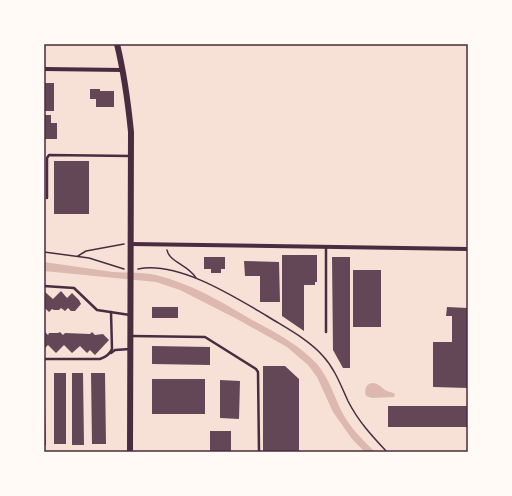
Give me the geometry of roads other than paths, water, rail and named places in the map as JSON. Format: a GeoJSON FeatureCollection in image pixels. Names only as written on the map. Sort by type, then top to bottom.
{"type":"FeatureCollection","features":[{"type":"Feature","properties":{"kind":"street"},"geometry":{"type":"LineString","coordinates":[[117,44],[124,70],[131,132],[130,452]]}},
{"type":"Feature","properties":{"kind":"street"},"geometry":{"type":"LineString","coordinates":[[44,69],[124,70]]}},
{"type":"Feature","properties":{"kind":"street"},"geometry":{"type":"LineString","coordinates":[[130,244],[468,249]]}},
{"type":"Feature","properties":{"kind":"lane"},"geometry":{"type":"LineString","coordinates":[[47,198],[48,156],[130,156]]}},
{"type":"Feature","properties":{"kind":"lane"},"geometry":{"type":"LineString","coordinates":[[326,247],[326,332]]}},
{"type":"Feature","properties":{"kind":"lane"},"geometry":{"type":"LineString","coordinates":[[44,286],[74,288],[95,309],[130,315]]}},
{"type":"Feature","properties":{"kind":"lane"},"geometry":{"type":"LineString","coordinates":[[110,353],[112,347],[111,312]]}},
{"type":"Feature","properties":{"kind":"lane"},"geometry":{"type":"LineString","coordinates":[[130,336],[205,337],[256,369],[258,372],[259,452]]}},
{"type":"Feature","properties":{"kind":"lane"},"geometry":{"type":"LineString","coordinates":[[112,347],[115,350]]}},
{"type":"Feature","properties":{"kind":"lane"},"geometry":{"type":"LineString","coordinates":[[44,359],[100,359],[115,350],[130,349]]}}]}
